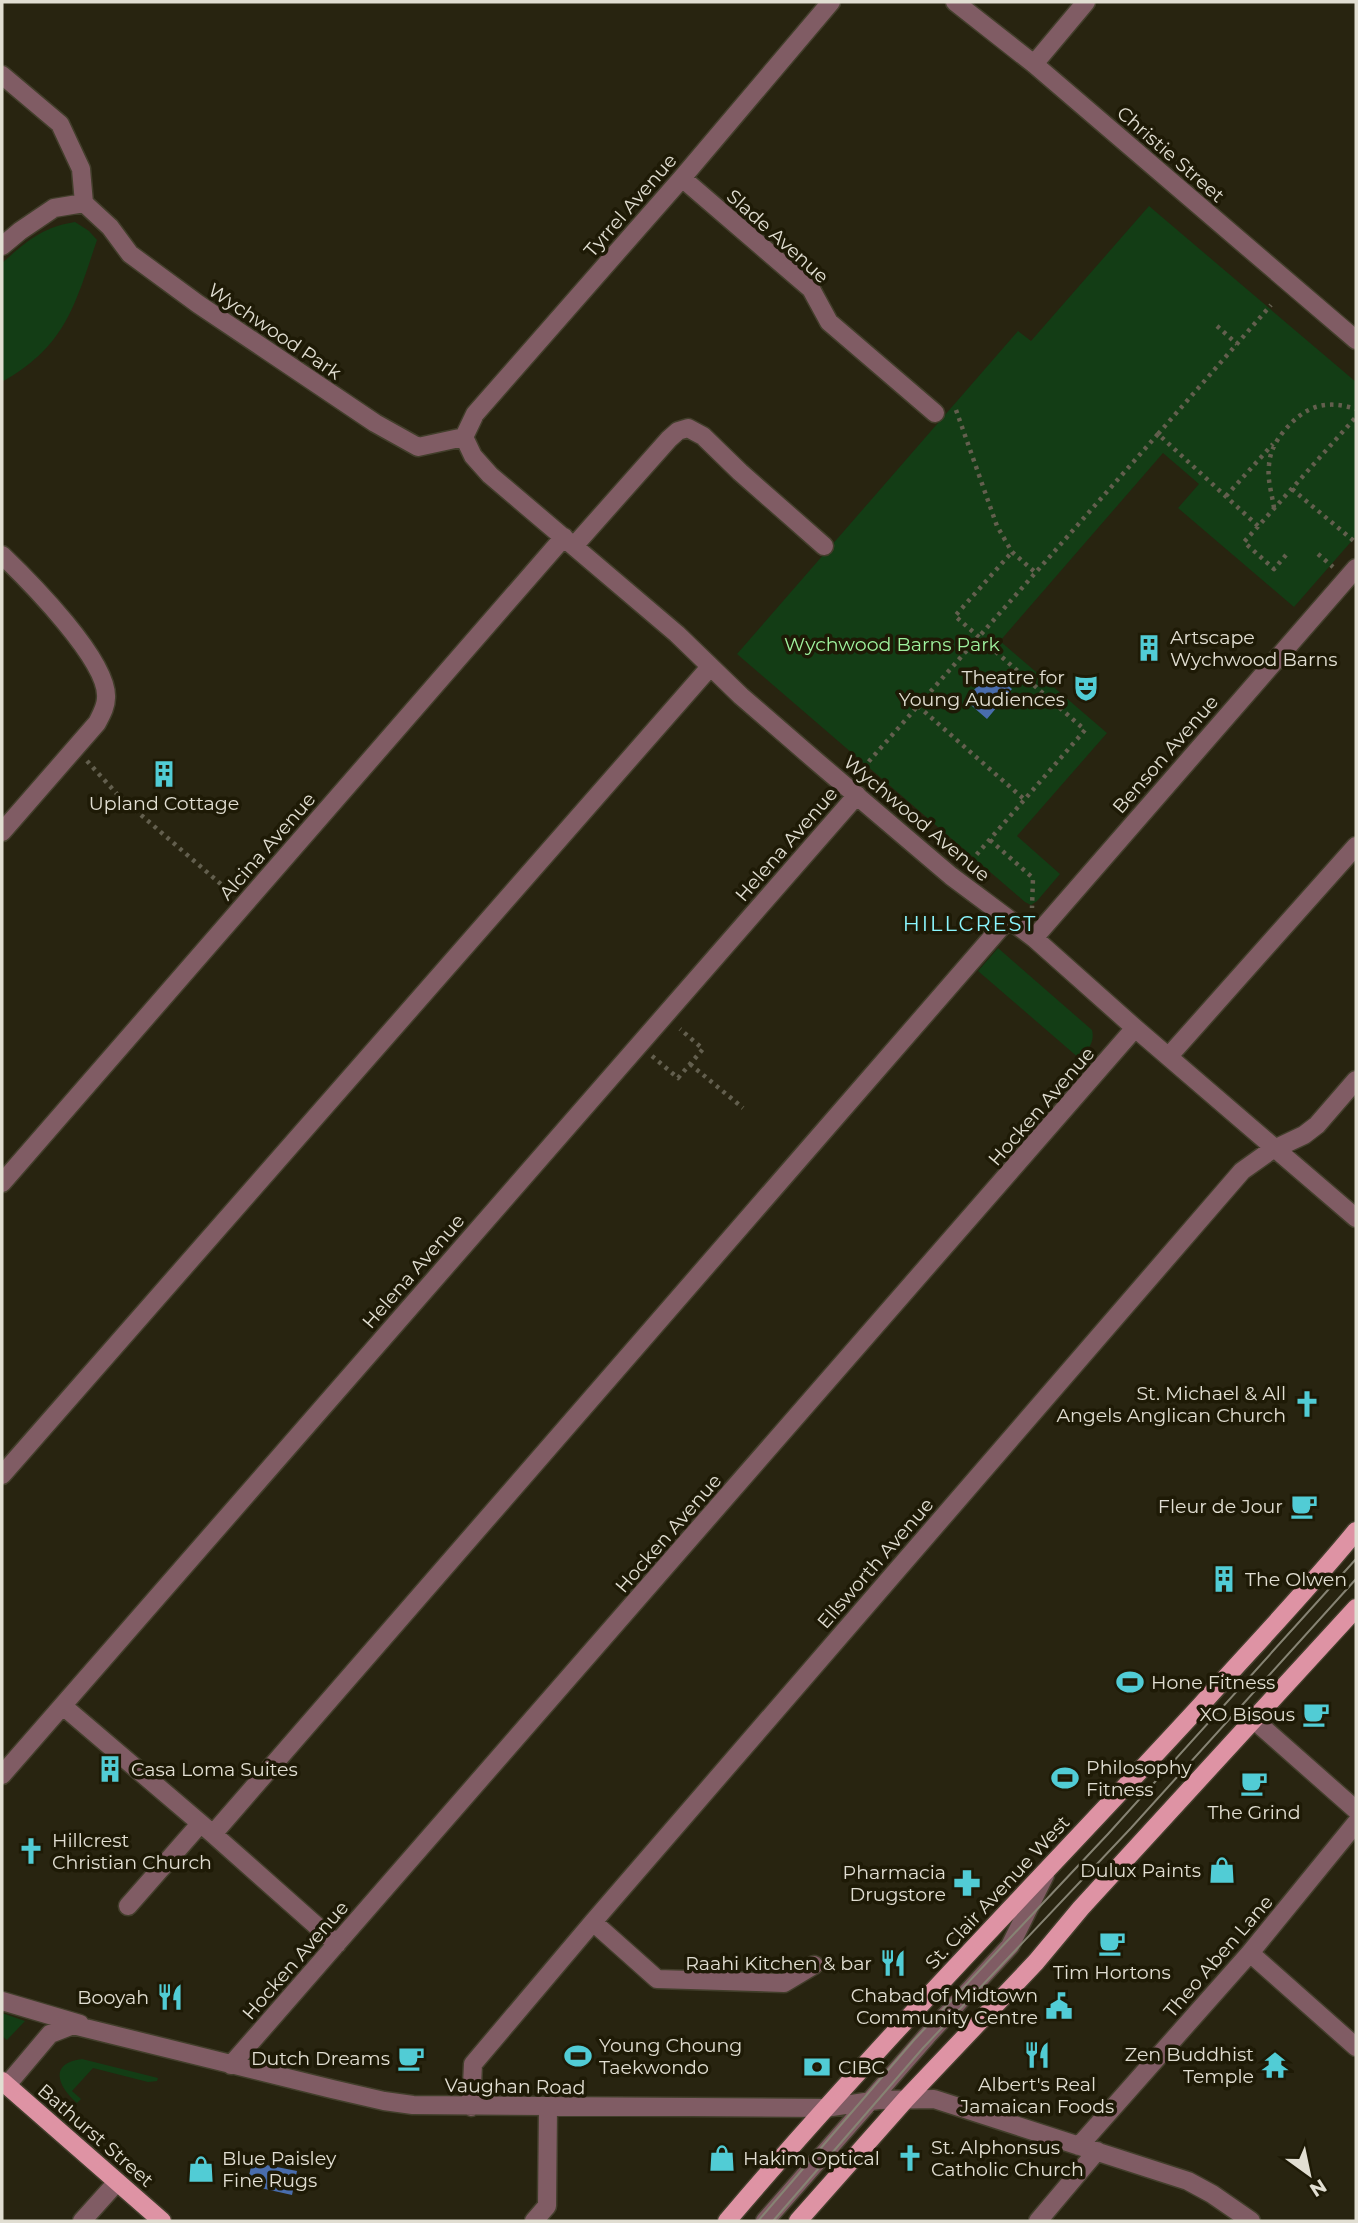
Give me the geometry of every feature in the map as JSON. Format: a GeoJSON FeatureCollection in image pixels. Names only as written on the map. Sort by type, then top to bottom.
{"type":"FeatureCollection","features":[{"type":"Feature","properties":{"kind":"main road","name":"St. Clair Avenue West"},"geometry":{"type":"LineString","coordinates":[[727,2221],[899,2026],[1049,1868],[1324,1570],[1356,1531]]}},
{"type":"Feature","properties":{"kind":"main road"},"geometry":{"type":"LineString","coordinates":[[797,2221],[906,2099],[1037,1962],[1080,1908],[1356,1608]]}},
{"type":"Feature","properties":{"kind":"main road","name":"Bathurst Street"},"geometry":{"type":"LineString","coordinates":[[4,2083],[162,2221]]}},
{"type":"Feature","properties":{"kind":"street","name":"Tyrrel Avenue"},"geometry":{"type":"LineString","coordinates":[[464,437],[475,414],[682,178],[831,2]]}},
{"type":"Feature","properties":{"kind":"street","name":"Christie Street"},"geometry":{"type":"LineString","coordinates":[[956,2],[1034,64],[1356,340]]}},
{"type":"Feature","properties":{"kind":"street"},"geometry":{"type":"LineString","coordinates":[[1034,64],[1086,2]]}},
{"type":"Feature","properties":{"kind":"street"},"geometry":{"type":"LineString","coordinates":[[2,75],[60,124],[82,169],[84,203],[54,208],[20,230],[2,246]]}},
{"type":"Feature","properties":{"kind":"street","name":"Slade Avenue"},"geometry":{"type":"LineString","coordinates":[[682,178],[811,289],[829,322],[935,413]]}},
{"type":"Feature","properties":{"kind":"street","name":"Wychwood Park"},"geometry":{"type":"LineString","coordinates":[[84,203],[110,227],[130,254],[198,304],[374,424],[418,447],[464,437]]}},
{"type":"Feature","properties":{"kind":"street","name":"Alcina Avenue"},"geometry":{"type":"LineString","coordinates":[[2,1183],[569,542],[678,431],[688,428],[703,436],[824,546]]}},
{"type":"Feature","properties":{"kind":"street","name":"Wychwood Avenue"},"geometry":{"type":"LineString","coordinates":[[464,437],[473,456],[490,475],[677,634],[741,696],[951,876],[1034,937],[1135,1028],[1356,1218]]}},
{"type":"Feature","properties":{"kind":"street"},"geometry":{"type":"LineString","coordinates":[[2,555],[54,608],[90,655],[104,683],[107,696],[97,723],[2,832]]}},
{"type":"Feature","properties":{"kind":"street","name":"Benson Avenue"},"geometry":{"type":"LineString","coordinates":[[1034,937],[1356,568]]}},
{"type":"Feature","properties":{"kind":"street"},"geometry":{"type":"LineString","coordinates":[[2,1475],[710,667]]}},
{"type":"Feature","properties":{"kind":"street","name":"Helena Avenue"},"geometry":{"type":"LineString","coordinates":[[5,1764],[62,1706],[857,795]]}},
{"type":"Feature","properties":{"kind":"street"},"geometry":{"type":"LineString","coordinates":[[1169,1056],[1356,846]]}},
{"type":"Feature","properties":{"kind":"street"},"geometry":{"type":"LineString","coordinates":[[128,1906],[207,1829],[1008,919]]}},
{"type":"Feature","properties":{"kind":"street","name":"Hocken Avenue"},"geometry":{"type":"LineString","coordinates":[[231,2065],[1135,1028]]}},
{"type":"Feature","properties":{"kind":"street","name":"Ellsworth Avenue"},"geometry":{"type":"LineString","coordinates":[[471,2107],[472,2064],[593,1922],[1242,1171],[1275,1148],[1304,1135],[1317,1125],[1356,1080]]}},
{"type":"Feature","properties":{"kind":"street"},"geometry":{"type":"LineString","coordinates":[[62,1706],[337,1944]]}},
{"type":"Feature","properties":{"kind":"street"},"geometry":{"type":"LineString","coordinates":[[1253,1719],[1356,1810]]}},
{"type":"Feature","properties":{"kind":"street","name":"Theo Aben Lane"},"geometry":{"type":"LineString","coordinates":[[1038,2221],[1088,2148],[1356,1823]]}},
{"type":"Feature","properties":{"kind":"street"},"geometry":{"type":"LineString","coordinates":[[765,2221],[1010,1946],[1049,1868]]}},
{"type":"Feature","properties":{"kind":"street"},"geometry":{"type":"LineString","coordinates":[[593,1922],[657,1979],[784,1983],[814,1965]]}},
{"type":"Feature","properties":{"kind":"street"},"geometry":{"type":"LineString","coordinates":[[1250,1953],[1356,2047]]}},
{"type":"Feature","properties":{"kind":"street","name":"Vaughan Road"},"geometry":{"type":"LineString","coordinates":[[2,2001],[99,2031]]}},
{"type":"Feature","properties":{"kind":"street","name":"Vaughan Road"},"geometry":{"type":"LineString","coordinates":[[4,2083],[50,2034],[73,2025],[384,2101],[413,2105],[825,2108],[870,2101],[934,2099],[1188,2181],[1212,2193],[1251,2221]]}},
{"type":"Feature","properties":{"kind":"street"},"geometry":{"type":"LineString","coordinates":[[534,2221],[547,2206],[548,2108]]}},
{"type":"Feature","properties":{"kind":"street"},"geometry":{"type":"LineString","coordinates":[[82,2221],[117,2182]]}},
{"type":"Feature","properties":{"kind":"path"},"geometry":{"type":"LineString","coordinates":[[863,768],[1271,305]]}},
{"type":"Feature","properties":{"kind":"path"},"geometry":{"type":"LineString","coordinates":[[1217,326],[1237,344]]}},
{"type":"Feature","properties":{"kind":"path"},"geometry":{"type":"LineString","coordinates":[[1226,496],[1294,419],[1304,412],[1317,406],[1333,404],[1356,409]]}},
{"type":"Feature","properties":{"kind":"path"},"geometry":{"type":"LineString","coordinates":[[953,405],[989,509],[1003,540],[1012,552],[1036,573]]}},
{"type":"Feature","properties":{"kind":"path"},"geometry":{"type":"LineString","coordinates":[[1286,555],[1275,569],[1244,542],[1356,417]]}},
{"type":"Feature","properties":{"kind":"path"},"geometry":{"type":"LineString","coordinates":[[1158,434],[1258,526]]}},
{"type":"Feature","properties":{"kind":"path"},"geometry":{"type":"LineString","coordinates":[[1274,509],[1269,464],[1275,441]]}},
{"type":"Feature","properties":{"kind":"path"},"geometry":{"type":"LineString","coordinates":[[1292,489],[1355,542]]}},
{"type":"Feature","properties":{"kind":"path"},"geometry":{"type":"LineString","coordinates":[[971,861],[1085,730],[955,616],[1012,552]]}},
{"type":"Feature","properties":{"kind":"path"},"geometry":{"type":"LineString","coordinates":[[1318,554],[1333,567]]}},
{"type":"Feature","properties":{"kind":"path"},"geometry":{"type":"LineString","coordinates":[[918,705],[1025,800]]}},
{"type":"Feature","properties":{"kind":"path"},"geometry":{"type":"LineString","coordinates":[[75,749],[118,795],[233,895]]}},
{"type":"Feature","properties":{"kind":"path"},"geometry":{"type":"LineString","coordinates":[[990,841],[1033,878],[1032,909]]}},
{"type":"Feature","properties":{"kind":"path"},"geometry":{"type":"LineString","coordinates":[[651,1055],[678,1078],[703,1049],[676,1026]]}},
{"type":"Feature","properties":{"kind":"path"},"geometry":{"type":"LineString","coordinates":[[690,1064],[743,1108]]}},
{"type":"Feature","properties":{"kind":"green space","name":"Wychwood Barns Park"},"geometry":{"type":"Polygon","coordinates":[[[1149,206],[1356,382],[1356,536],[1294,607],[1178,508],[1199,484],[1163,453],[1000,641],[1107,733],[1017,836],[1060,874],[1031,905],[737,654],[1018,331],[1031,341],[1149,206]]]}},
{"type":"Feature","properties":{"kind":"green space"},"geometry":{"type":"Polygon","coordinates":[[[75,222],[97,240],[74,304],[65,322],[41,354],[2,382],[2,263],[44,232],[75,222]]]}},
{"type":"Feature","properties":{"kind":"green space"},"geometry":{"type":"Polygon","coordinates":[[[998,948],[1092,1030],[1092,1042],[1080,1059],[978,971],[998,948]]]}},
{"type":"Feature","properties":{"kind":"green space"},"geometry":{"type":"Polygon","coordinates":[[[2,2013],[25,2021],[7,2040],[2,2036],[2,2013]]]}},
{"type":"Feature","properties":{"kind":"green space"},"geometry":{"type":"Polygon","coordinates":[[[82,2059],[158,2078],[157,2081],[148,2082],[93,2068],[72,2091],[81,2099],[77,2103],[61,2083],[60,2070],[71,2061],[82,2059]]]}},
{"type":"Feature","properties":{"kind":"water"},"geometry":{"type":"Polygon","coordinates":[[[991,671],[1012,689],[987,719],[965,700],[991,671]]]}},
{"type":"Feature","properties":{"kind":"water"},"geometry":{"type":"Polygon","coordinates":[[[252,2162],[297,2171],[292,2195],[247,2185],[252,2162]]]}},
{"type":"Feature","properties":{"kind":"tram line"},"geometry":{"type":"LineString","coordinates":[[758,2221],[914,2040],[1108,1834],[1356,1559]]}},
{"type":"Feature","properties":{"kind":"tram line"},"geometry":{"type":"LineString","coordinates":[[773,2221],[923,2048],[1131,1828],[1356,1579]]}},
{"type":"Feature","properties":{"kind":"place","name":"Artscape Wychwood Barns"},"geometry":{"type":"Point","coordinates":[1149,648]}},
{"type":"Feature","properties":{"kind":"place","name":"Theatre for Young Audiences"},"geometry":{"type":"Point","coordinates":[1086,688]}},
{"type":"Feature","properties":{"kind":"place","name":"Upland Cottage"},"geometry":{"type":"Point","coordinates":[164,774]}},
{"type":"Feature","properties":{"kind":"place","name":"St. Michael & All Angels Anglican Church"},"geometry":{"type":"Point","coordinates":[1307,1404]}},
{"type":"Feature","properties":{"kind":"place","name":"Fleur de Jour"},"geometry":{"type":"Point","coordinates":[1304,1506]}},
{"type":"Feature","properties":{"kind":"place","name":"The Olwen"},"geometry":{"type":"Point","coordinates":[1224,1579]}},
{"type":"Feature","properties":{"kind":"place","name":"Hone Fitness"},"geometry":{"type":"Point","coordinates":[1130,1682]}},
{"type":"Feature","properties":{"kind":"place","name":"XO Bisous"},"geometry":{"type":"Point","coordinates":[1316,1714]}},
{"type":"Feature","properties":{"kind":"place","name":"Casa Loma Suites"},"geometry":{"type":"Point","coordinates":[110,1769]}},
{"type":"Feature","properties":{"kind":"place","name":"Philosophy Fitness"},"geometry":{"type":"Point","coordinates":[1065,1778]}},
{"type":"Feature","properties":{"kind":"place","name":"The Grind"},"geometry":{"type":"Point","coordinates":[1254,1783]}},
{"type":"Feature","properties":{"kind":"place","name":"Hillcrest Christian Church"},"geometry":{"type":"Point","coordinates":[31,1851]}},
{"type":"Feature","properties":{"kind":"place","name":"Dulux Paints"},"geometry":{"type":"Point","coordinates":[1222,1870]}},
{"type":"Feature","properties":{"kind":"place","name":"Pharmacia Drugstore"},"geometry":{"type":"Point","coordinates":[967,1883]}},
{"type":"Feature","properties":{"kind":"place","name":"Tim Hortons"},"geometry":{"type":"Point","coordinates":[1112,1943]}},
{"type":"Feature","properties":{"kind":"place","name":"Raahi Kitchen & bar"},"geometry":{"type":"Point","coordinates":[893,1963]}},
{"type":"Feature","properties":{"kind":"place","name":"Booyah"},"geometry":{"type":"Point","coordinates":[170,1997]}},
{"type":"Feature","properties":{"kind":"place","name":"Chabad of Midtown Community Centre"},"geometry":{"type":"Point","coordinates":[1059,2006]}},
{"type":"Feature","properties":{"kind":"place","name":"Albert's Real Jamaican Foods"},"geometry":{"type":"Point","coordinates":[1037,2055]}},
{"type":"Feature","properties":{"kind":"place","name":"Young Choung Taekwondo"},"geometry":{"type":"Point","coordinates":[578,2056]}},
{"type":"Feature","properties":{"kind":"place","name":"Dutch Dreams"},"geometry":{"type":"Point","coordinates":[411,2058]}},
{"type":"Feature","properties":{"kind":"place","name":"Zen Buddhist Temple"},"geometry":{"type":"Point","coordinates":[1275,2065]}},
{"type":"Feature","properties":{"kind":"place","name":"CIBC"},"geometry":{"type":"Point","coordinates":[817,2067]}},
{"type":"Feature","properties":{"kind":"place","name":"Hakim Optical"},"geometry":{"type":"Point","coordinates":[722,2158]}},
{"type":"Feature","properties":{"kind":"place","name":"St. Alphonsus Catholic Church"},"geometry":{"type":"Point","coordinates":[910,2158]}},
{"type":"Feature","properties":{"kind":"place","name":"Blue Paisley Fine Rugs"},"geometry":{"type":"Point","coordinates":[201,2169]}},
{"type":"Feature","properties":{"kind":"district","name":"HILLCREST"},"geometry":{"type":"Point","coordinates":[970,924]}}]}
